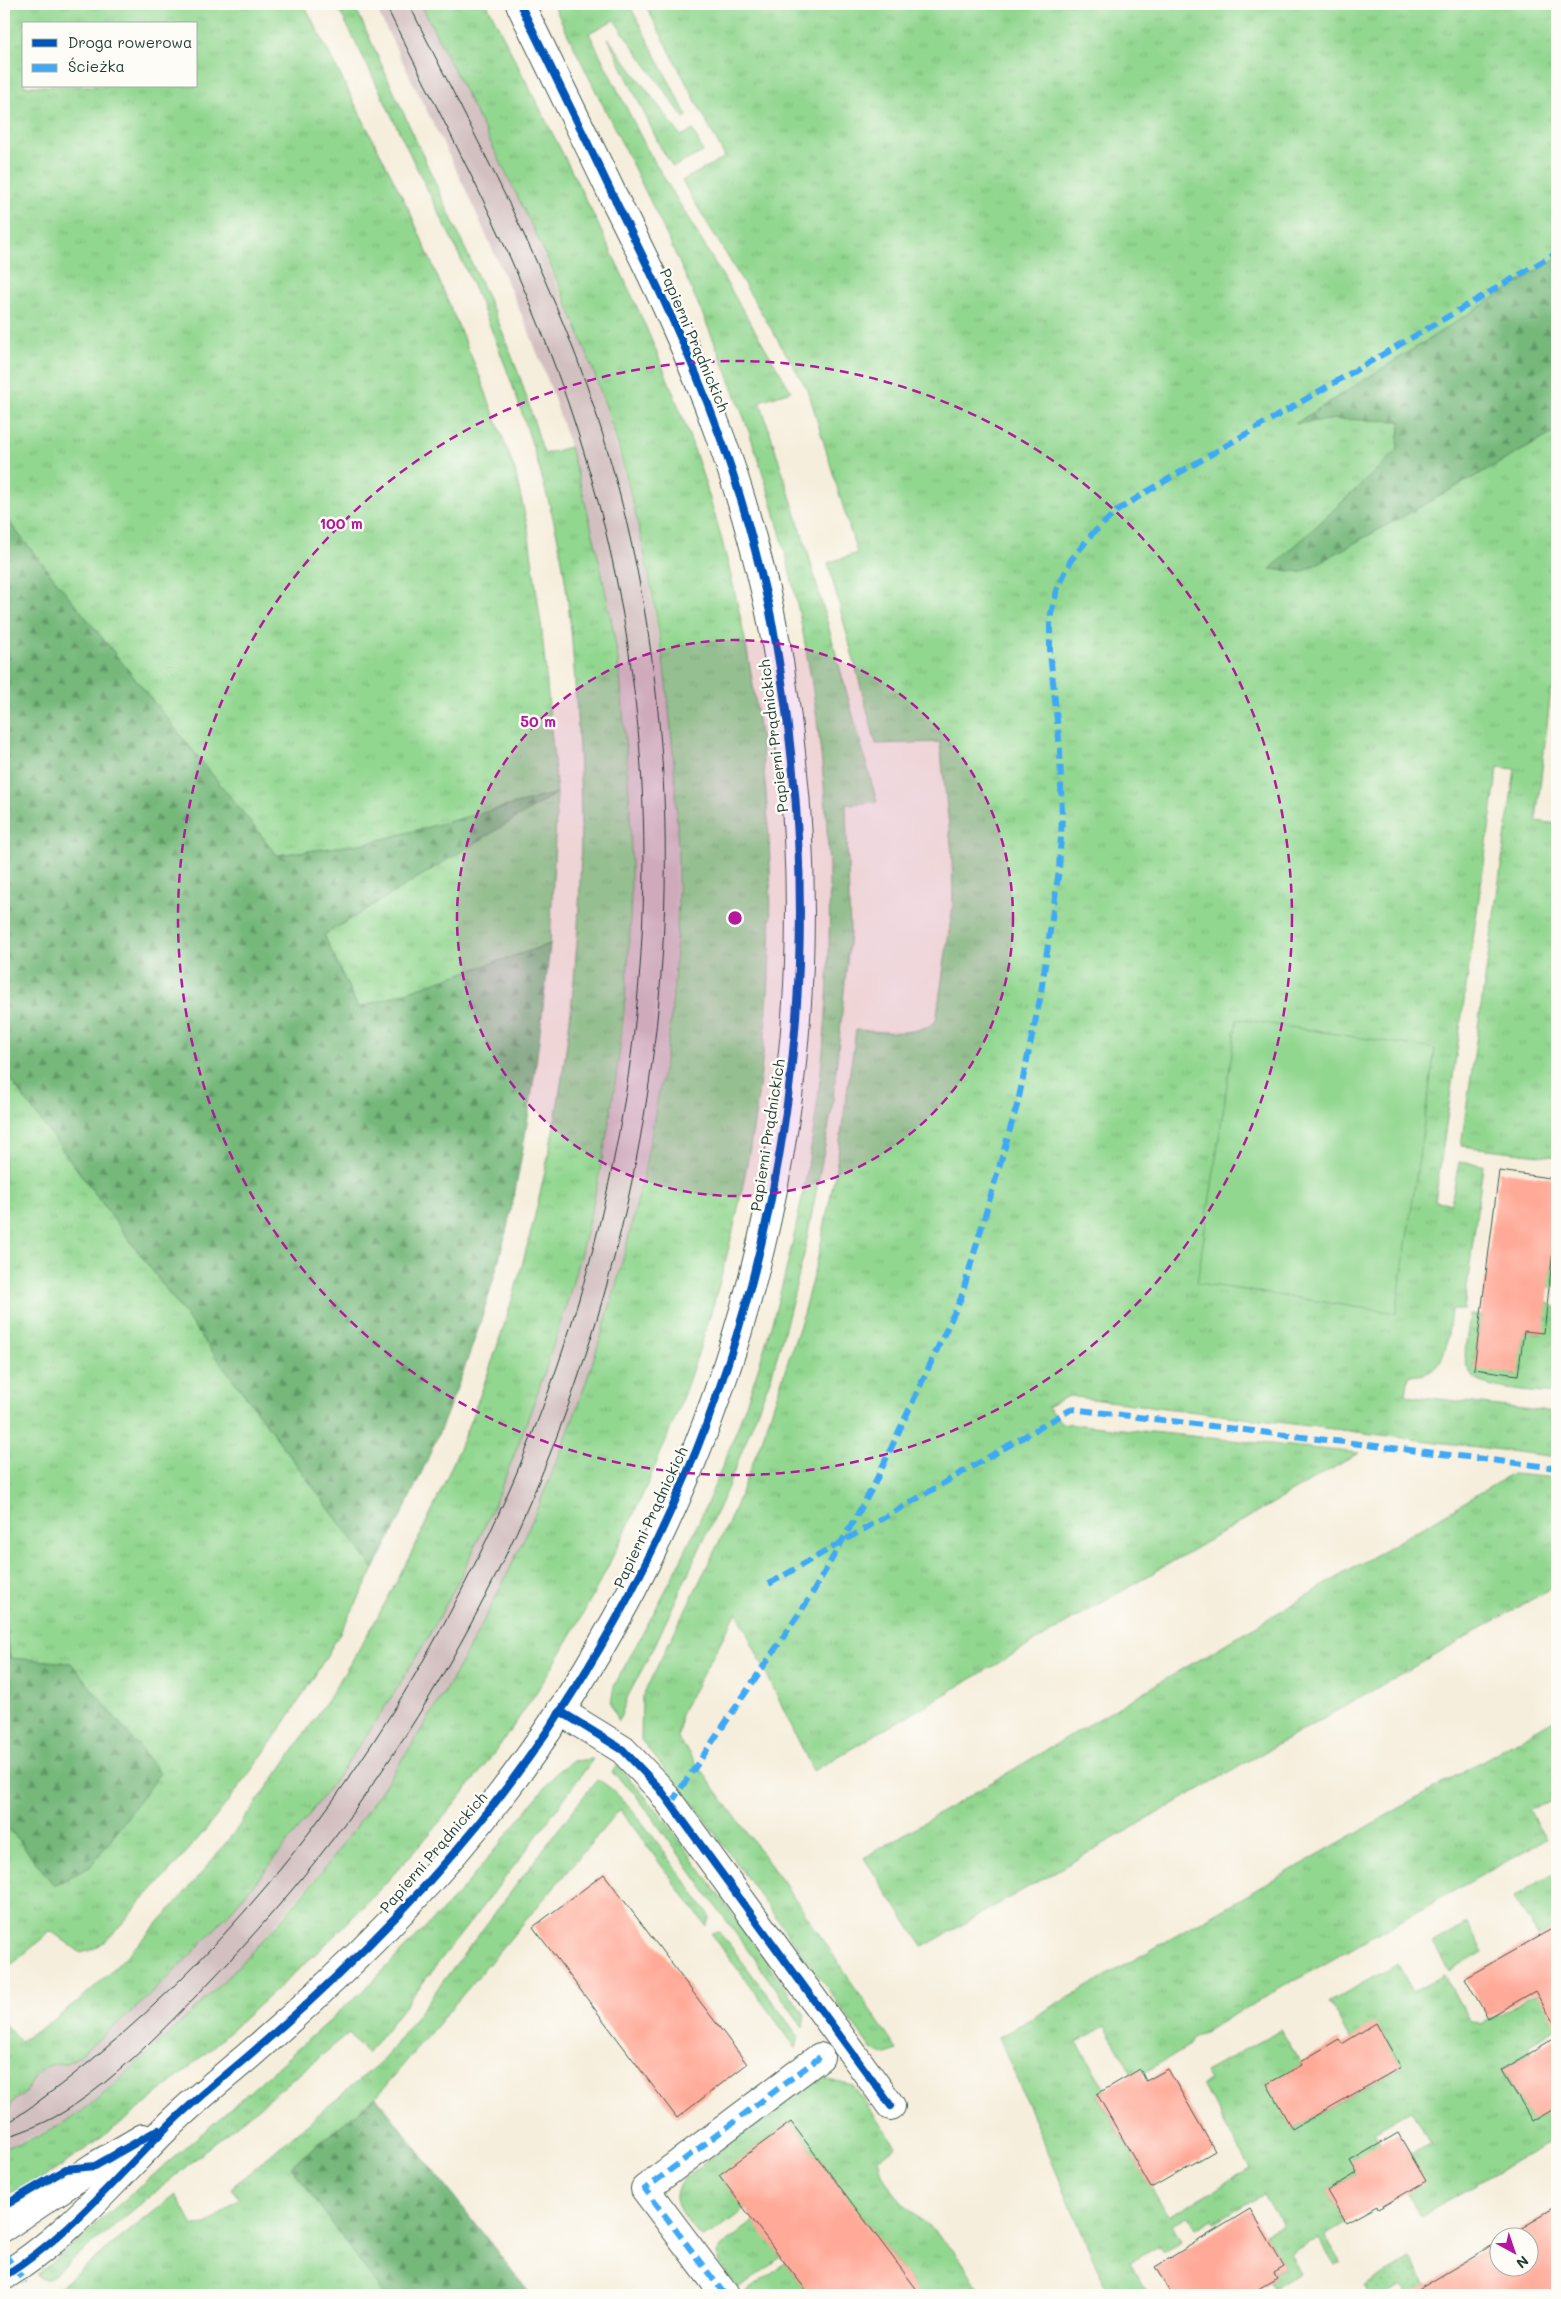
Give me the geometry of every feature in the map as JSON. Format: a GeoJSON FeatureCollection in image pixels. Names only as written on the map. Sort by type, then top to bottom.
{"type":"FeatureCollection","features":[{"type":"Feature","properties":{"kind":"street","name":"Papierni Prądnickich"},"geometry":{"type":"LineString","coordinates":[[4,2276],[85,2211],[171,2123],[298,2012],[401,1912],[470,1835],[505,1790],[560,1711],[614,1624],[672,1509],[700,1442],[746,1306],[761,1248],[784,1130],[796,1023],[801,912],[795,792],[780,668],[766,595],[732,471],[702,389],[665,302],[520,4]]}},
{"type":"Feature","properties":{"kind":"street"},"geometry":{"type":"LineString","coordinates":[[560,1711],[623,1750],[660,1789],[891,2106]]}},
{"type":"Feature","properties":{"kind":"street"},"geometry":{"type":"LineString","coordinates":[[725,2295],[645,2189],[820,2057]]}},
{"type":"Feature","properties":{"kind":"street","name":"Papierni Prądnickich"},"geometry":{"type":"LineString","coordinates":[[4,2227],[95,2166],[171,2123]]}},
{"type":"Feature","properties":{"kind":"shaded area"},"geometry":{"type":"Polygon","coordinates":[[[374,4],[421,4],[521,204],[581,340],[600,390],[629,489],[643,546],[663,665],[671,725],[677,821],[676,943],[670,1019],[658,1096],[631,1227],[600,1341],[577,1412],[531,1528],[505,1582],[465,1660],[429,1718],[382,1791],[338,1851],[243,1962],[193,2013],[95,2101],[59,2126],[4,2148],[4,2116],[9,2113],[11,2103],[26,2091],[32,2080],[42,2069],[56,2063],[68,2062],[119,2023],[207,1937],[291,1840],[334,1781],[416,1658],[457,1583],[493,1507],[552,1354],[578,1265],[599,1179],[614,1099],[624,1025],[631,916],[631,846],[629,786],[617,653],[604,579],[570,447],[551,389],[528,329],[466,190],[374,4]]]}},
{"type":"Feature","properties":{"kind":"green space"},"geometry":{"type":"Polygon","coordinates":[[[4,4],[304,4],[410,212],[480,377],[515,471],[528,529],[542,632],[557,793],[550,944],[358,1008],[324,935],[555,794],[368,843],[277,855],[4,516],[4,4]]]}},
{"type":"Feature","properties":{"kind":"green space"},"geometry":{"type":"Polygon","coordinates":[[[336,4],[354,4],[498,321],[521,380],[544,454],[570,447],[584,497],[602,572],[618,661],[631,836],[630,920],[625,1004],[615,1087],[600,1170],[581,1252],[558,1333],[530,1413],[492,1508],[464,1570],[415,1659],[382,1713],[327,1791],[269,1866],[230,1912],[145,2000],[77,2058],[39,2071],[26,2091],[11,2103],[9,2113],[4,2116],[4,2023],[20,2041],[54,2020],[100,1982],[167,1913],[215,1857],[280,1769],[322,1708],[389,1596],[446,1479],[493,1358],[530,1233],[557,1106],[574,977],[581,847],[574,665],[563,564],[558,539],[526,425],[482,308],[449,233],[336,4]]]}},
{"type":"Feature","properties":{"kind":"green space"},"geometry":{"type":"Polygon","coordinates":[[[421,4],[487,4],[607,242],[635,303],[662,364],[686,426],[707,489],[742,623],[763,758],[771,894],[765,1029],[747,1163],[716,1295],[672,1424],[616,1550],[594,1593],[547,1675],[502,1742],[440,1822],[396,1872],[338,1932],[287,1980],[187,2069],[125,2120],[44,2177],[25,2187],[4,2194],[4,2148],[47,2132],[72,2118],[94,2102],[200,2004],[254,1950],[304,1893],[351,1833],[406,1754],[456,1672],[501,1588],[540,1501],[575,1412],[605,1322],[631,1229],[651,1135],[671,1015],[678,869],[676,796],[670,723],[661,650],[649,578],[634,506],[597,380],[552,270],[527,216],[421,4]]]}},
{"type":"Feature","properties":{"kind":"green space"},"geometry":{"type":"Polygon","coordinates":[[[553,4],[629,4],[687,116],[684,118],[614,20],[589,33],[647,149],[791,391],[760,401],[808,553],[877,802],[846,804],[850,933],[832,1109],[804,1254],[772,1374],[727,1489],[655,1645],[628,1696],[619,1721],[611,1704],[614,1686],[677,1568],[727,1454],[768,1336],[796,1228],[815,1119],[826,1008],[829,896],[824,785],[810,674],[788,565],[758,458],[714,341],[689,284],[636,171],[553,4]]]}},
{"type":"Feature","properties":{"kind":"green space"},"geometry":{"type":"Polygon","coordinates":[[[645,4],[1557,4],[1557,258],[1296,423],[1336,419],[1401,421],[1397,451],[1271,569],[1302,572],[1557,431],[1557,691],[1551,690],[1536,821],[1557,824],[1557,1157],[1461,1146],[1515,769],[1498,767],[1435,1201],[1451,1203],[1459,1162],[1483,1165],[1464,1310],[1451,1310],[1444,1355],[1439,1364],[1432,1370],[1422,1375],[1409,1375],[1406,1395],[1557,1413],[1557,1457],[1068,1396],[1047,1407],[1062,1423],[1359,1453],[813,1771],[737,1612],[681,1713],[678,1738],[801,1907],[897,2050],[884,2055],[872,2050],[697,1809],[641,1740],[642,1697],[729,1522],[763,1437],[800,1325],[819,1253],[836,1169],[856,1030],[908,1032],[918,1030],[936,1021],[953,905],[952,854],[940,742],[876,744],[828,563],[857,553],[808,390],[682,181],[725,157],[645,4]]]}},
{"type":"Feature","properties":{"kind":"green space"},"geometry":{"type":"Polygon","coordinates":[[[608,38],[681,136],[693,130],[703,152],[673,167],[661,148],[608,38]]]}},
{"type":"Feature","properties":{"kind":"green space"},"geometry":{"type":"Polygon","coordinates":[[[1557,258],[1557,431],[1302,572],[1270,569],[1397,451],[1401,421],[1336,419],[1295,424],[1557,258]]]}},
{"type":"Feature","properties":{"kind":"green space"},"geometry":{"type":"Polygon","coordinates":[[[4,516],[277,855],[368,843],[557,793],[324,935],[358,1008],[550,944],[530,1108],[512,1206],[501,1253],[472,1346],[437,1437],[374,1569],[4,1071],[4,516]]]}},
{"type":"Feature","properties":{"kind":"green space"},"geometry":{"type":"Polygon","coordinates":[[[1237,1019],[1435,1049],[1396,1313],[1197,1283],[1237,1019]]]}},
{"type":"Feature","properties":{"kind":"green space"},"geometry":{"type":"Polygon","coordinates":[[[4,1071],[374,1569],[325,1658],[269,1745],[207,1828],[115,1932],[96,1947],[81,1953],[51,1931],[4,1971],[4,1822],[54,1885],[71,1663],[10,1658],[4,1607],[4,1071]]]}},
{"type":"Feature","properties":{"kind":"green space"},"geometry":{"type":"Polygon","coordinates":[[[1557,1214],[1557,1285],[1548,1289],[1557,1214]]]}},
{"type":"Feature","properties":{"kind":"green space"},"geometry":{"type":"Polygon","coordinates":[[[1547,1302],[1557,1308],[1557,1393],[1528,1392],[1492,1386],[1473,1377],[1465,1358],[1470,1314],[1481,1315],[1474,1368],[1517,1375],[1524,1331],[1543,1333],[1547,1302]]]}},
{"type":"Feature","properties":{"kind":"green space"},"geometry":{"type":"Polygon","coordinates":[[[1512,1474],[1557,1478],[1557,1585],[923,1947],[864,1858],[1512,1474]]]}},
{"type":"Feature","properties":{"kind":"green space"},"geometry":{"type":"Polygon","coordinates":[[[4,1607],[10,1658],[71,1663],[160,1773],[90,1867],[54,1885],[4,1822],[4,1607]]]}},
{"type":"Feature","properties":{"kind":"green space"},"geometry":{"type":"Polygon","coordinates":[[[1557,1718],[1557,1801],[1555,1797],[1529,1812],[1546,1839],[1193,2038],[1190,2045],[1142,2074],[1132,2074],[1105,2026],[1077,2042],[1105,2089],[1097,2095],[1168,2216],[1250,2169],[1202,2084],[1210,2080],[1205,2072],[1281,2030],[1302,2065],[1267,2084],[1293,2129],[1401,2067],[1376,2024],[1350,2039],[1329,2002],[1397,1964],[1413,1992],[1444,1975],[1469,2020],[1482,2024],[1538,1992],[1535,1987],[1557,1974],[1557,2028],[1528,2046],[1531,2052],[1502,2070],[1532,2121],[1557,2106],[1557,2137],[1421,2216],[1407,2192],[1410,2154],[1430,2143],[1412,2110],[1374,2132],[1381,2143],[1357,2173],[1327,2191],[1346,2223],[1325,2236],[1341,2262],[1335,2265],[1318,2237],[1289,2254],[1300,2274],[1274,2289],[1270,2282],[1277,2278],[1274,2273],[1284,2267],[1265,2234],[1283,2225],[1264,2193],[1215,2222],[1213,2219],[1196,2229],[1188,2216],[1172,2225],[1181,2241],[1163,2251],[1159,2246],[1130,2262],[1149,2295],[1111,2295],[1097,2268],[999,2037],[1557,1718]]]}},
{"type":"Feature","properties":{"kind":"green space"},"geometry":{"type":"Polygon","coordinates":[[[593,1759],[525,1852],[367,2054],[349,2033],[49,2279],[40,2279],[37,2275],[228,2111],[369,1985],[463,1889],[559,1770],[572,1761],[593,1759]]]}},
{"type":"Feature","properties":{"kind":"green space"},"geometry":{"type":"Polygon","coordinates":[[[617,1765],[659,1812],[805,2015],[803,2027],[635,1794],[612,1772],[617,1765]]]}},
{"type":"Feature","properties":{"kind":"green space"},"geometry":{"type":"Polygon","coordinates":[[[596,1780],[608,1786],[639,1819],[710,1917],[706,1926],[620,1809],[376,2097],[291,2166],[384,2295],[49,2295],[176,2194],[193,2226],[207,2225],[239,2198],[231,2188],[384,2059],[596,1780]]]}},
{"type":"Feature","properties":{"kind":"green space"},"geometry":{"type":"Polygon","coordinates":[[[1555,1873],[1557,1877],[1557,1925],[1538,1936],[1514,1897],[1555,1873]]]}},
{"type":"Feature","properties":{"kind":"green space"},"geometry":{"type":"Polygon","coordinates":[[[1467,1924],[1483,1952],[1449,1972],[1433,1943],[1467,1924]]]}},
{"type":"Feature","properties":{"kind":"green space"},"geometry":{"type":"Polygon","coordinates":[[[720,1932],[799,2037],[796,2048],[711,1933],[720,1932]]]}},
{"type":"Feature","properties":{"kind":"green space"},"geometry":{"type":"Polygon","coordinates":[[[819,2077],[853,2085],[896,2146],[878,2160],[890,2187],[909,2210],[953,2250],[983,2295],[921,2295],[791,2122],[720,2175],[745,2209],[713,2233],[702,2237],[688,2222],[676,2200],[677,2189],[686,2177],[819,2077]]]}},
{"type":"Feature","properties":{"kind":"green space"},"geometry":{"type":"Polygon","coordinates":[[[376,2097],[531,2295],[384,2295],[291,2166],[376,2097]]]}},
{"type":"Feature","properties":{"kind":"green space"},"geometry":{"type":"Polygon","coordinates":[[[754,2221],[781,2257],[738,2289],[721,2265],[717,2254],[723,2245],[754,2221]]]}},
{"type":"Feature","properties":{"kind":"green space"},"geometry":{"type":"Polygon","coordinates":[[[1410,2260],[1429,2290],[1421,2295],[1408,2295],[1402,2286],[1385,2295],[1370,2295],[1364,2286],[1410,2260]]]}},
{"type":"Feature","properties":{"kind":"green space"},"geometry":{"type":"Polygon","coordinates":[[[785,2263],[810,2295],[743,2294],[785,2263]]]}},
{"type":"Feature","properties":{"kind":"building"},"geometry":{"type":"Polygon","coordinates":[[[1499,1171],[1557,1179],[1557,1214],[1544,1333],[1524,1331],[1518,1375],[1474,1369],[1499,1171]]]}},
{"type":"Feature","properties":{"kind":"building"},"geometry":{"type":"Polygon","coordinates":[[[604,1874],[747,2064],[677,2118],[533,1927],[604,1874]]]}},
{"type":"Feature","properties":{"kind":"building"},"geometry":{"type":"Polygon","coordinates":[[[1557,1926],[1557,2028],[1535,1991],[1488,2018],[1465,1978],[1557,1926]]]}},
{"type":"Feature","properties":{"kind":"building"},"geometry":{"type":"Polygon","coordinates":[[[1376,2023],[1401,2067],[1292,2129],[1267,2084],[1302,2065],[1300,2062],[1339,2039],[1342,2044],[1376,2023]]]}},
{"type":"Feature","properties":{"kind":"building"},"geometry":{"type":"Polygon","coordinates":[[[1557,2037],[1557,2106],[1532,2121],[1502,2070],[1557,2037]]]}},
{"type":"Feature","properties":{"kind":"building"},"geometry":{"type":"Polygon","coordinates":[[[1140,2069],[1146,2081],[1168,2069],[1215,2151],[1151,2188],[1097,2094],[1140,2069]]]}},
{"type":"Feature","properties":{"kind":"building"},"geometry":{"type":"Polygon","coordinates":[[[791,2122],[921,2295],[810,2295],[785,2263],[719,2175],[791,2122]]]}},
{"type":"Feature","properties":{"kind":"building"},"geometry":{"type":"Polygon","coordinates":[[[1398,2133],[1426,2181],[1378,2209],[1377,2206],[1346,2223],[1327,2191],[1357,2173],[1350,2161],[1398,2133]]]}},
{"type":"Feature","properties":{"kind":"building"},"geometry":{"type":"Polygon","coordinates":[[[1557,2207],[1557,2295],[1409,2295],[1488,2248],[1488,2276],[1538,2276],[1538,2226],[1525,2226],[1557,2207]]]}},
{"type":"Feature","properties":{"kind":"building"},"geometry":{"type":"Polygon","coordinates":[[[1250,2209],[1284,2267],[1274,2273],[1277,2278],[1248,2295],[1172,2295],[1155,2267],[1250,2209]]]}},
{"type":"Feature","properties":{"kind":"tram line"},"geometry":{"type":"LineString","coordinates":[[4,2126],[62,2084],[117,2038],[170,1990],[220,1939],[312,1829],[354,1771],[393,1711],[466,1582],[527,1447],[576,1308],[613,1166],[635,1020],[644,873],[638,725],[616,578],[589,470],[554,363],[540,328],[493,220],[385,4]]}},
{"type":"Feature","properties":{"kind":"tram line"},"geometry":{"type":"LineString","coordinates":[[4,2138],[54,2117],[70,2108],[104,2083],[151,2041],[217,1974],[297,1884],[353,1812],[453,1657],[534,1492],[597,1318],[640,1139],[662,956],[663,772],[641,589],[595,410],[556,305],[509,204],[409,4]]}},
{"type":"Feature","properties":{"kind":"marked path"},"geometry":{"type":"LineString","coordinates":[[671,1803],[809,1599],[873,1487],[961,1298],[1018,1102],[1040,999],[1059,870],[1062,818],[1060,749],[1050,653],[1050,618],[1057,590],[1071,560],[1092,534],[1118,510],[1148,491],[1557,253]]}},
{"type":"Feature","properties":{"kind":"marked path"},"geometry":{"type":"LineString","coordinates":[[769,1584],[1072,1409],[1557,1468]]}},
{"type":"Feature","properties":{"kind":"marked path"},"geometry":{"type":"LineString","coordinates":[[725,2295],[645,2189],[820,2057]]}},
{"type":"Feature","properties":{"kind":"marked path"},"geometry":{"type":"LineString","coordinates":[[4,2253],[25,2283]]}},
{"type":"Feature","properties":{"kind":"cycle path"},"geometry":{"type":"LineString","coordinates":[[4,2276],[70,2225],[177,2117],[281,2027],[348,1965],[381,1933],[443,1866],[501,1795],[579,1682],[646,1562],[702,1436],[745,1306],[776,1173],[794,1037],[800,899],[792,762],[782,678],[771,615],[739,491],[696,373],[658,288],[520,4]]}},
{"type":"Feature","properties":{"kind":"cycle path"},"geometry":{"type":"LineString","coordinates":[[560,1711],[623,1750],[660,1789],[891,2106]]}},
{"type":"Feature","properties":{"kind":"cycle path"},"geometry":{"type":"LineString","coordinates":[[4,2206],[66,2169],[95,2166],[158,2130]]}}]}
